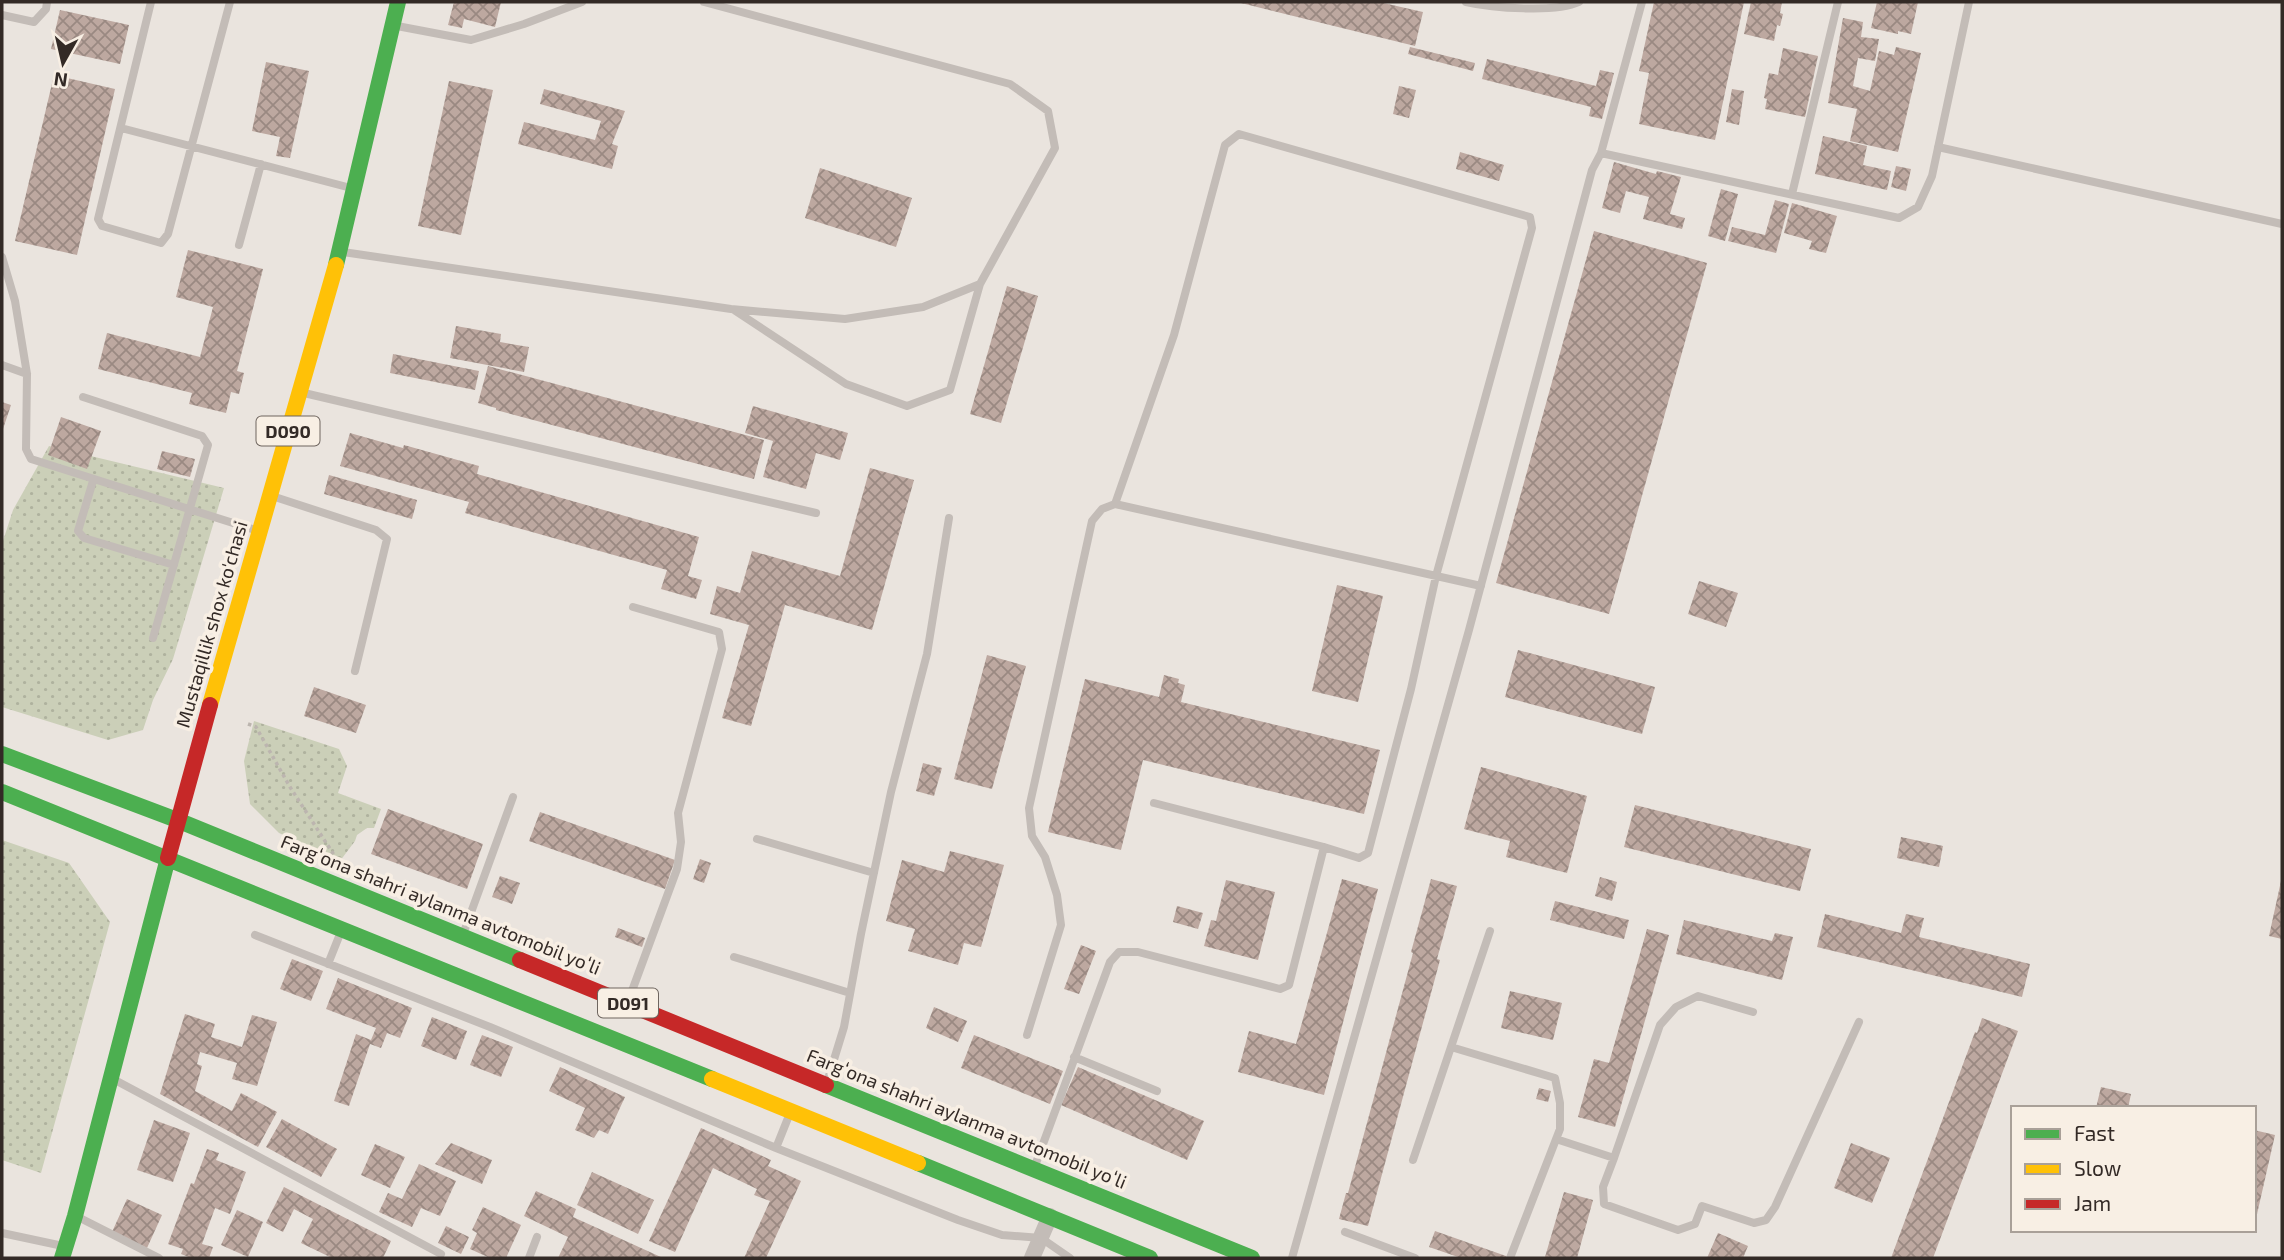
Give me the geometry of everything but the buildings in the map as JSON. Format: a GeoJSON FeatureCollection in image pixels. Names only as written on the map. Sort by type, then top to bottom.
{"type":"FeatureCollection","features":[{"type":"Feature","properties":{"kind":"main road","name":"Mustaqillik shox ko'chasi"},"geometry":{"type":"LineString","coordinates":[[64,1253],[177,820],[340,252],[398,2]]}},
{"type":"Feature","properties":{"kind":"main road","name":"Fargʻona shahri aylanma avtomobil yoʻli"},"geometry":{"type":"LineString","coordinates":[[2,754],[177,820],[1252,1258]]}},
{"type":"Feature","properties":{"kind":"main road","name":"D091"},"geometry":{"type":"LineString","coordinates":[[2,792],[791,1110],[1150,1258]]}},
{"type":"Feature","properties":{"kind":"street"},"geometry":{"type":"LineString","coordinates":[[1032,1258],[1050,1216]]}},
{"type":"Feature","properties":{"kind":"lane"},"geometry":{"type":"LineString","coordinates":[[2,15],[34,22],[46,9],[47,2]]}},
{"type":"Feature","properties":{"kind":"lane"},"geometry":{"type":"LineString","coordinates":[[151,2],[98,219],[102,226],[161,243],[169,234],[230,2]]}},
{"type":"Feature","properties":{"kind":"lane"},"geometry":{"type":"LineString","coordinates":[[392,25],[471,40],[582,2]]}},
{"type":"Feature","properties":{"kind":"lane"},"geometry":{"type":"LineString","coordinates":[[704,2],[1010,84],[1048,111],[1055,148],[980,284],[950,390],[907,406],[846,384],[731,309]]}},
{"type":"Feature","properties":{"kind":"lane"},"geometry":{"type":"LineString","coordinates":[[1466,2],[1537,8],[1569,6],[1580,2]]}},
{"type":"Feature","properties":{"kind":"lane"},"geometry":{"type":"LineString","coordinates":[[1292,1258],[1481,586],[1592,170],[1601,153],[1642,2]]}},
{"type":"Feature","properties":{"kind":"lane"},"geometry":{"type":"LineString","coordinates":[[1792,194],[1838,2]]}},
{"type":"Feature","properties":{"kind":"lane"},"geometry":{"type":"LineString","coordinates":[[1601,153],[1899,218],[1918,207],[1932,176],[1969,2]]}},
{"type":"Feature","properties":{"kind":"lane"},"geometry":{"type":"LineString","coordinates":[[121,128],[354,188]]}},
{"type":"Feature","properties":{"kind":"lane"},"geometry":{"type":"LineString","coordinates":[[1115,504],[1174,335],[1224,145],[1239,134],[1530,217],[1532,228],[1436,576],[1411,689],[1368,853],[1359,858],[1154,803]]}},
{"type":"Feature","properties":{"kind":"lane"},"geometry":{"type":"LineString","coordinates":[[1938,147],[2282,224]]}},
{"type":"Feature","properties":{"kind":"lane"},"geometry":{"type":"LineString","coordinates":[[239,246],[261,164]]}},
{"type":"Feature","properties":{"kind":"lane"},"geometry":{"type":"LineString","coordinates":[[340,252],[731,309],[845,320],[923,307],[980,284]]}},
{"type":"Feature","properties":{"kind":"lane"},"geometry":{"type":"LineString","coordinates":[[2,257],[15,301],[27,374],[26,449],[31,460],[259,531]]}},
{"type":"Feature","properties":{"kind":"lane"},"geometry":{"type":"LineString","coordinates":[[2,365],[27,374]]}},
{"type":"Feature","properties":{"kind":"lane"},"geometry":{"type":"LineString","coordinates":[[299,392],[816,513]]}},
{"type":"Feature","properties":{"kind":"lane"},"geometry":{"type":"LineString","coordinates":[[83,397],[202,436],[208,445],[153,638]]}},
{"type":"Feature","properties":{"kind":"lane"},"geometry":{"type":"LineString","coordinates":[[93,481],[78,531],[84,538],[174,565]]}},
{"type":"Feature","properties":{"kind":"lane"},"geometry":{"type":"LineString","coordinates":[[270,495],[376,530],[387,539],[355,671]]}},
{"type":"Feature","properties":{"kind":"lane"},"geometry":{"type":"LineString","coordinates":[[1027,1035],[1061,925],[1057,895],[1045,857],[1032,836],[1029,808],[1092,521],[1102,509],[1115,504],[1481,586]]}},
{"type":"Feature","properties":{"kind":"lane"},"geometry":{"type":"LineString","coordinates":[[826,1083],[834,1066],[844,1027],[891,792],[927,654],[948,518]]}},
{"type":"Feature","properties":{"kind":"lane"},"geometry":{"type":"LineString","coordinates":[[628,1003],[677,869],[681,842],[678,813],[722,649],[719,632],[633,607]]}},
{"type":"Feature","properties":{"kind":"lane"},"geometry":{"type":"LineString","coordinates":[[462,936],[513,797]]}},
{"type":"Feature","properties":{"kind":"lane"},"geometry":{"type":"LineString","coordinates":[[757,839],[874,873]]}},
{"type":"Feature","properties":{"kind":"lane"},"geometry":{"type":"LineString","coordinates":[[1034,1168],[1110,962],[1119,952],[1138,952],[1280,989],[1289,985],[1324,847]]}},
{"type":"Feature","properties":{"kind":"lane"},"geometry":{"type":"LineString","coordinates":[[328,964],[342,928]]}},
{"type":"Feature","properties":{"kind":"lane"},"geometry":{"type":"LineString","coordinates":[[1413,1160],[1490,931]]}},
{"type":"Feature","properties":{"kind":"lane"},"geometry":{"type":"LineString","coordinates":[[255,935],[490,1027],[776,1148],[958,1220],[1002,1235],[1041,1237],[1070,1258]]}},
{"type":"Feature","properties":{"kind":"lane"},"geometry":{"type":"LineString","coordinates":[[734,957],[850,993]]}},
{"type":"Feature","properties":{"kind":"lane"},"geometry":{"type":"LineString","coordinates":[[1753,1012],[1698,996],[1676,1007],[1660,1025],[1603,1187],[1604,1204],[1678,1230],[1695,1224],[1702,1206],[1754,1223],[1766,1220],[1775,1207],[1859,1022]]}},
{"type":"Feature","properties":{"kind":"lane"},"geometry":{"type":"LineString","coordinates":[[1451,1047],[1555,1078],[1560,1103],[1560,1129],[1510,1258]]}},
{"type":"Feature","properties":{"kind":"lane"},"geometry":{"type":"LineString","coordinates":[[1074,1057],[1157,1091]]}},
{"type":"Feature","properties":{"kind":"lane"},"geometry":{"type":"LineString","coordinates":[[111,1078],[441,1254]]}},
{"type":"Feature","properties":{"kind":"lane"},"geometry":{"type":"LineString","coordinates":[[776,1148],[791,1110]]}},
{"type":"Feature","properties":{"kind":"lane"},"geometry":{"type":"LineString","coordinates":[[1556,1139],[1614,1158]]}},
{"type":"Feature","properties":{"kind":"lane"},"geometry":{"type":"LineString","coordinates":[[75,1216],[159,1258]]}},
{"type":"Feature","properties":{"kind":"lane"},"geometry":{"type":"LineString","coordinates":[[1345,1232],[1415,1258]]}},
{"type":"Feature","properties":{"kind":"lane"},"geometry":{"type":"LineString","coordinates":[[2,1233],[64,1253]]}},
{"type":"Feature","properties":{"kind":"lane"},"geometry":{"type":"LineString","coordinates":[[529,1258],[537,1237]]}},
{"type":"Feature","properties":{"kind":"path"},"geometry":{"type":"LineString","coordinates":[[248,724],[256,727],[290,787],[338,861]]}},
{"type":"Feature","properties":{"kind":"green space"},"geometry":{"type":"Polygon","coordinates":[[[49,446],[224,488],[173,659],[153,700],[143,730],[108,740],[2,707],[2,544],[13,510],[49,446]]]}},
{"type":"Feature","properties":{"kind":"green space"},"geometry":{"type":"Polygon","coordinates":[[[254,721],[339,749],[347,766],[338,793],[381,809],[374,828],[367,828],[357,835],[340,861],[279,833],[250,804],[244,761],[254,721]]]}},
{"type":"Feature","properties":{"kind":"green space"},"geometry":{"type":"Polygon","coordinates":[[[2,840],[69,863],[110,922],[41,1173],[2,1160],[2,840]]]}},
{"type":"Feature","properties":{"kind":"traffic: fast"},"geometry":{"type":"LineString","coordinates":[[336,265],[398,2]]}},
{"type":"Feature","properties":{"kind":"traffic: fast"},"geometry":{"type":"LineString","coordinates":[[2,754],[177,820],[520,960]]}},
{"type":"Feature","properties":{"kind":"traffic: fast"},"geometry":{"type":"LineString","coordinates":[[2,792],[712,1079]]}},
{"type":"Feature","properties":{"kind":"traffic: fast"},"geometry":{"type":"LineString","coordinates":[[62,1258],[168,858]]}},
{"type":"Feature","properties":{"kind":"traffic: fast"},"geometry":{"type":"LineString","coordinates":[[826,1085],[1252,1258]]}},
{"type":"Feature","properties":{"kind":"traffic: fast"},"geometry":{"type":"LineString","coordinates":[[918,1163],[1150,1258]]}},
{"type":"Feature","properties":{"kind":"traffic: slow"},"geometry":{"type":"LineString","coordinates":[[210,705],[336,265]]}},
{"type":"Feature","properties":{"kind":"traffic: slow"},"geometry":{"type":"LineString","coordinates":[[712,1079],[918,1163]]}},
{"type":"Feature","properties":{"kind":"traffic: jam"},"geometry":{"type":"LineString","coordinates":[[168,858],[210,705]]}},
{"type":"Feature","properties":{"kind":"traffic: jam"},"geometry":{"type":"LineString","coordinates":[[520,960],[826,1085]]}}]}
